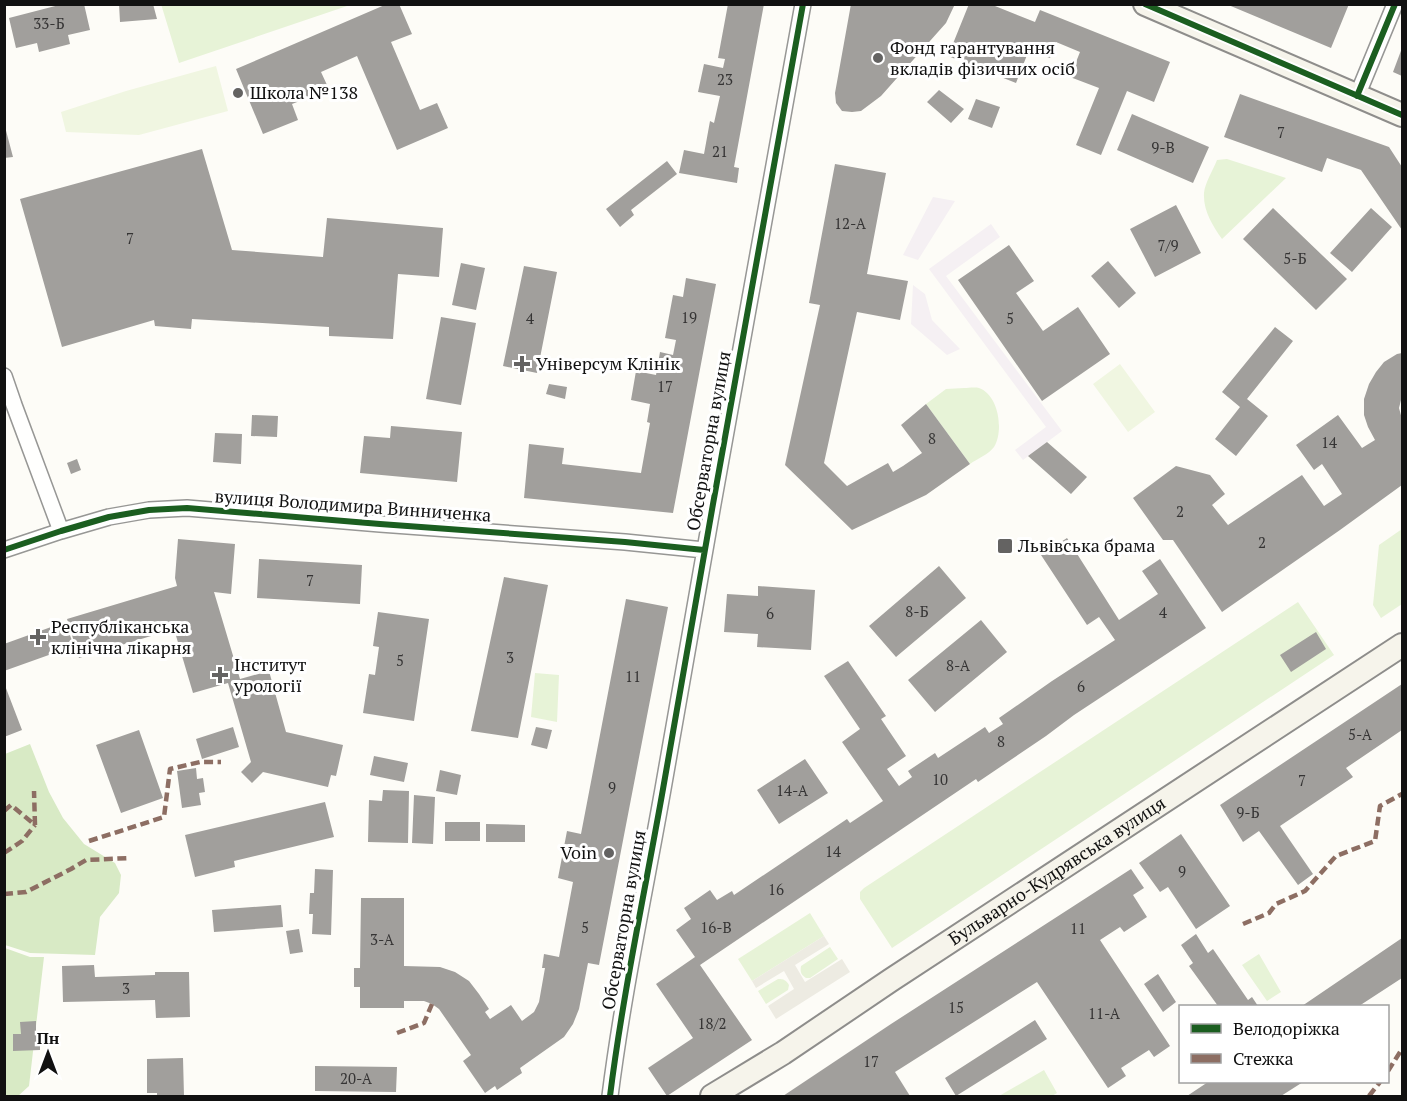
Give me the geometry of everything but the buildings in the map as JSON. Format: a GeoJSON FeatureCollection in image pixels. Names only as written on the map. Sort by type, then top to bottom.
{"type":"FeatureCollection","features":[{"type":"Feature","properties":{"kind":"main road"},"geometry":{"type":"LineString","coordinates":[[1145,4],[1402,115]]}},
{"type":"Feature","properties":{"kind":"main road","name":"Бульварно-Кудрявська вулиця"},"geometry":{"type":"LineString","coordinates":[[712,1096],[783,1053],[1402,645]]}},
{"type":"Feature","properties":{"kind":"street","name":"Обсерваторна вулиця"},"geometry":{"type":"LineString","coordinates":[[610,1096],[615,1056],[704,550],[803,4]]}},
{"type":"Feature","properties":{"kind":"street"},"geometry":{"type":"LineString","coordinates":[[1357,96],[1395,4]]}},
{"type":"Feature","properties":{"kind":"street"},"geometry":{"type":"LineString","coordinates":[[4,376],[61,531]]}},
{"type":"Feature","properties":{"kind":"street","name":"вулиця Володимира Винниченка"},"geometry":{"type":"LineString","coordinates":[[4,550],[109,517],[149,510],[187,508],[704,550]]}},
{"type":"Feature","properties":{"kind":"shaded area"},"geometry":{"type":"Polygon","coordinates":[[[933,197],[955,201],[918,260],[903,255],[933,197]]]}},
{"type":"Feature","properties":{"kind":"shaded area"},"geometry":{"type":"Polygon","coordinates":[[[991,224],[1000,237],[946,276],[1062,431],[1023,460],[1015,450],[1046,427],[929,269],[991,224]]]}},
{"type":"Feature","properties":{"kind":"shaded area"},"geometry":{"type":"Polygon","coordinates":[[[913,285],[925,294],[932,320],[960,349],[947,355],[911,324],[913,285]]]}},
{"type":"Feature","properties":{"kind":"shaded area"},"geometry":{"type":"Polygon","coordinates":[[[824,936],[829,944],[795,965],[805,982],[842,959],[850,972],[776,1019],[768,1006],[794,989],[784,971],[756,988],[752,981],[824,936]]]}},
{"type":"Feature","properties":{"kind":"green space"},"geometry":{"type":"Polygon","coordinates":[[[161,4],[350,4],[350,5],[179,63],[161,4]]]}},
{"type":"Feature","properties":{"kind":"green space"},"geometry":{"type":"Polygon","coordinates":[[[216,66],[228,111],[139,135],[66,132],[61,112],[216,66]]]}},
{"type":"Feature","properties":{"kind":"green space"},"geometry":{"type":"Polygon","coordinates":[[[1227,159],[1286,178],[1222,239],[1209,217],[1204,193],[1217,160],[1227,159]]]}},
{"type":"Feature","properties":{"kind":"green space"},"geometry":{"type":"Polygon","coordinates":[[[1120,364],[1155,412],[1128,432],[1093,384],[1120,364]]]}},
{"type":"Feature","properties":{"kind":"green space"},"geometry":{"type":"Polygon","coordinates":[[[979,388],[986,392],[995,406],[999,423],[999,432],[994,447],[970,464],[926,404],[946,389],[979,388]]]}},
{"type":"Feature","properties":{"kind":"green space"},"geometry":{"type":"Polygon","coordinates":[[[1402,529],[1402,604],[1381,618],[1373,605],[1379,545],[1402,529]]]}},
{"type":"Feature","properties":{"kind":"green space"},"geometry":{"type":"Polygon","coordinates":[[[1298,602],[1334,655],[892,948],[860,899],[860,892],[864,888],[1298,602]]]}},
{"type":"Feature","properties":{"kind":"green space"},"geometry":{"type":"Polygon","coordinates":[[[535,673],[559,675],[557,722],[531,717],[535,673]]]}},
{"type":"Feature","properties":{"kind":"green space"},"geometry":{"type":"Polygon","coordinates":[[[30,744],[49,792],[63,818],[84,844],[115,863],[121,875],[119,893],[100,917],[95,955],[30,953],[5,945],[5,754],[30,744]]]}},
{"type":"Feature","properties":{"kind":"green space"},"geometry":{"type":"Polygon","coordinates":[[[810,913],[824,936],[752,981],[738,959],[810,913]]]}},
{"type":"Feature","properties":{"kind":"green space"},"geometry":{"type":"Polygon","coordinates":[[[830,947],[838,959],[810,978],[803,976],[801,966],[830,947]]]}},
{"type":"Feature","properties":{"kind":"green space"},"geometry":{"type":"Polygon","coordinates":[[[5,948],[30,957],[44,957],[29,1086],[18,1096],[5,1096],[5,948]]]}},
{"type":"Feature","properties":{"kind":"green space"},"geometry":{"type":"Polygon","coordinates":[[[1259,954],[1281,992],[1267,1001],[1242,965],[1259,954]]]}},
{"type":"Feature","properties":{"kind":"green space"},"geometry":{"type":"Polygon","coordinates":[[[778,979],[787,982],[788,990],[766,1004],[758,991],[778,979]]]}},
{"type":"Feature","properties":{"kind":"green space"},"geometry":{"type":"Polygon","coordinates":[[[1044,1070],[1057,1093],[1052,1096],[999,1096],[1044,1070]]]}},
{"type":"Feature","properties":{"kind":"marked path"},"geometry":{"type":"LineString","coordinates":[[89,841],[164,817],[170,769],[200,762],[221,762]]}},
{"type":"Feature","properties":{"kind":"marked path"},"geometry":{"type":"LineString","coordinates":[[4,811],[11,805],[35,825],[34,791]]}},
{"type":"Feature","properties":{"kind":"marked path"},"geometry":{"type":"LineString","coordinates":[[1243,924],[1269,913],[1276,904],[1305,891],[1336,856],[1375,841],[1380,806],[1402,794]]}},
{"type":"Feature","properties":{"kind":"marked path"},"geometry":{"type":"LineString","coordinates":[[4,853],[22,841],[35,825]]}},
{"type":"Feature","properties":{"kind":"marked path"},"geometry":{"type":"LineString","coordinates":[[4,894],[26,892],[86,860],[130,858]]}},
{"type":"Feature","properties":{"kind":"marked path"},"geometry":{"type":"LineString","coordinates":[[397,1033],[424,1023],[432,1004]]}},
{"type":"Feature","properties":{"kind":"marked path"},"geometry":{"type":"LineString","coordinates":[[1389,1069],[1402,1049]]}},
{"type":"Feature","properties":{"kind":"marked path"},"geometry":{"type":"LineString","coordinates":[[1369,1096],[1379,1083]]}},
{"type":"Feature","properties":{"kind":"cycle path"},"geometry":{"type":"LineString","coordinates":[[610,1096],[628,980],[803,4]]}},
{"type":"Feature","properties":{"kind":"cycle path"},"geometry":{"type":"LineString","coordinates":[[1145,4],[1402,115]]}},
{"type":"Feature","properties":{"kind":"cycle path"},"geometry":{"type":"LineString","coordinates":[[1357,96],[1395,4]]}},
{"type":"Feature","properties":{"kind":"cycle path"},"geometry":{"type":"LineString","coordinates":[[4,550],[109,517],[149,510],[187,508],[704,550]]}},
{"type":"Feature","properties":{"kind":"place","name":"Фонд гарантування вкладів фізичних осіб"},"geometry":{"type":"Point","coordinates":[878,58]}},
{"type":"Feature","properties":{"kind":"place","name":"Школа №138"},"geometry":{"type":"Point","coordinates":[238,93]}},
{"type":"Feature","properties":{"kind":"place","name":"Універсум Клінік"},"geometry":{"type":"Point","coordinates":[522,364]}},
{"type":"Feature","properties":{"kind":"place","name":"Львівська брама"},"geometry":{"type":"Point","coordinates":[1005,546]}},
{"type":"Feature","properties":{"kind":"place","name":"Республіканська клінічна лікарня"},"geometry":{"type":"Point","coordinates":[38,637]}},
{"type":"Feature","properties":{"kind":"place","name":"Інститут урології"},"geometry":{"type":"Point","coordinates":[220,675]}},
{"type":"Feature","properties":{"kind":"place","name":"Voin"},"geometry":{"type":"Point","coordinates":[609,853]}}]}
